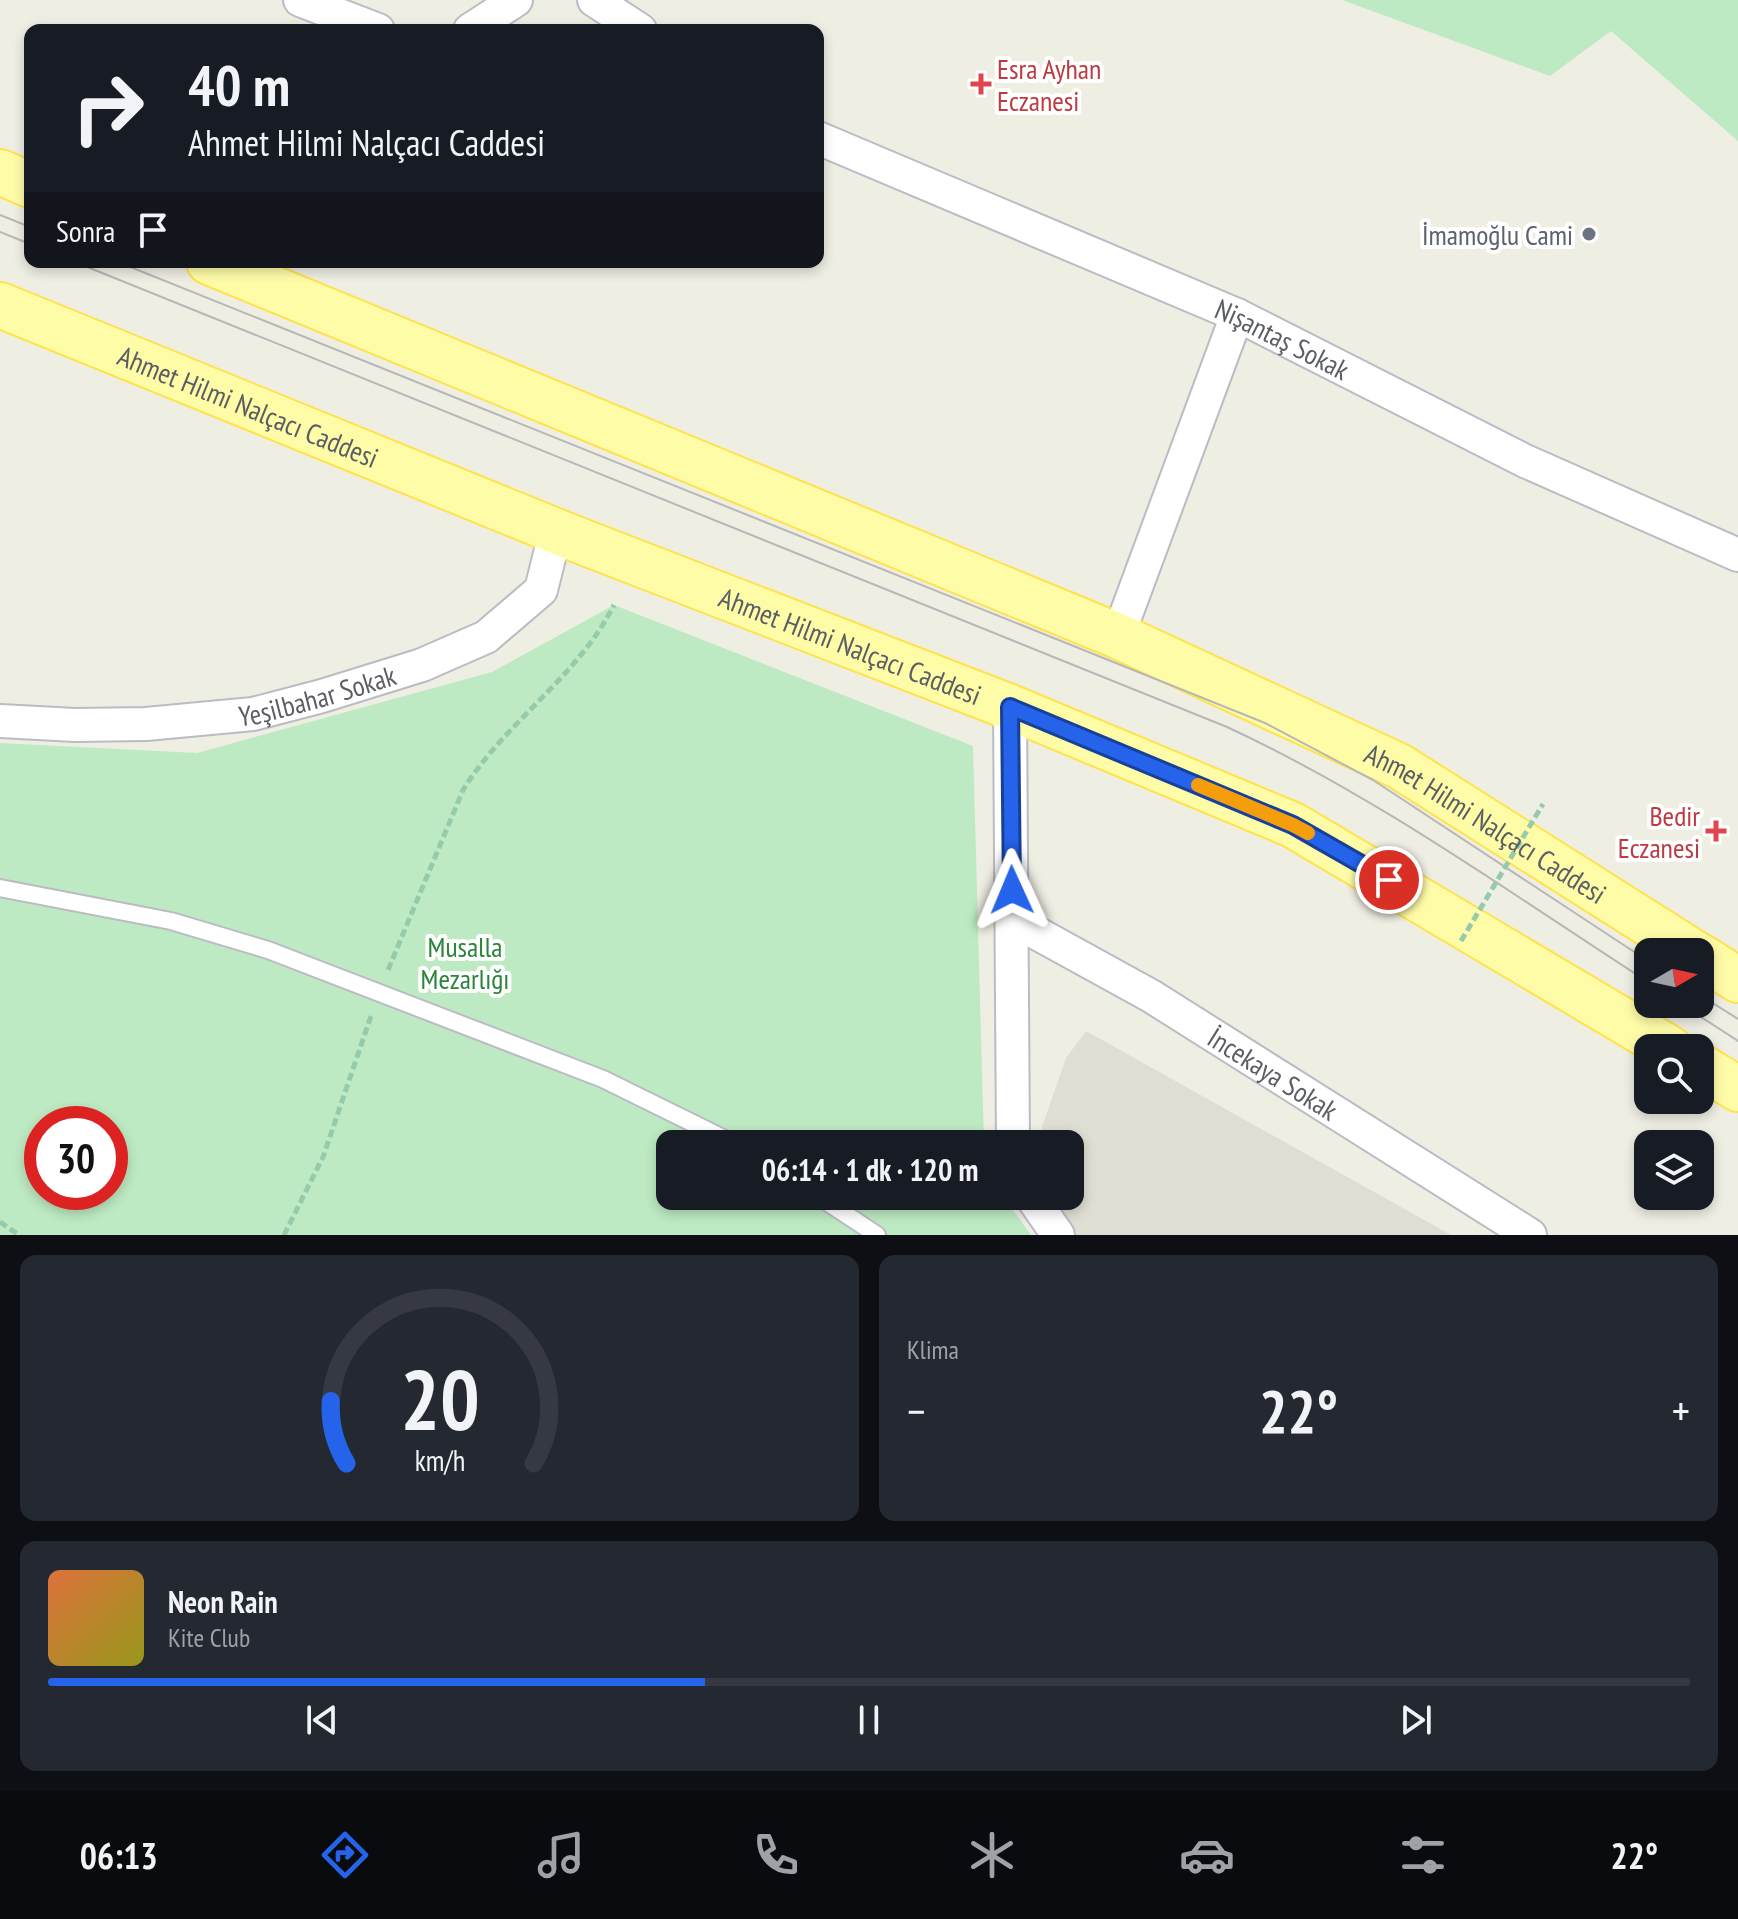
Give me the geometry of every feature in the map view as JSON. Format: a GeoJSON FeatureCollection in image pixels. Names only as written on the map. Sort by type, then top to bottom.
{"type":"FeatureCollection","features":[{"type":"Feature","properties":{"kind":"main road"},"geometry":{"type":"LineString","coordinates":[[0,172],[24,182]]}},
{"type":"Feature","properties":{"kind":"main road","name":"Ahmet Hilmi Nalçacı Caddesi"},"geometry":{"type":"LineString","coordinates":[[224,268],[1118,636],[1399,766],[1671,938]]}},
{"type":"Feature","properties":{"kind":"main road","name":"Ahmet Hilmi Nalçacı Caddesi"},"geometry":{"type":"LineString","coordinates":[[0,305],[573,538],[1010,707],[1293,825],[1645,1034]]}},
{"type":"Feature","properties":{"kind":"main road"},"geometry":{"type":"LineString","coordinates":[[1714,965],[1738,980]]}},
{"type":"Feature","properties":{"kind":"main road"},"geometry":{"type":"LineString","coordinates":[[1714,1074],[1738,1089]]}},
{"type":"Feature","properties":{"kind":"street"},"geometry":{"type":"LineString","coordinates":[[300,0],[362,24]]}},
{"type":"Feature","properties":{"kind":"street"},"geometry":{"type":"LineString","coordinates":[[479,24],[516,0]]}},
{"type":"Feature","properties":{"kind":"street"},"geometry":{"type":"LineString","coordinates":[[594,0],[631,24]]}},
{"type":"Feature","properties":{"kind":"street","name":"Nişantaş Sokak"},"geometry":{"type":"LineString","coordinates":[[824,141],[1237,315],[1525,461],[1738,555]]}},
{"type":"Feature","properties":{"kind":"street"},"geometry":{"type":"LineString","coordinates":[[1118,636],[1237,315]]}},
{"type":"Feature","properties":{"kind":"street","name":"Yeşilbahar Sokak"},"geometry":{"type":"LineString","coordinates":[[2,717],[146,724],[253,714],[422,665],[486,637],[541,590],[553,542],[573,538]]}},
{"type":"Feature","properties":{"kind":"street"},"geometry":{"type":"LineString","coordinates":[[1010,707],[1013,1130]]}},
{"type":"Feature","properties":{"kind":"street","name":"İncekaya Sokak"},"geometry":{"type":"LineString","coordinates":[[1013,920],[1151,996],[1530,1235]]}},
{"type":"Feature","properties":{"kind":"street"},"geometry":{"type":"LineString","coordinates":[[1041,1210],[1058,1235]]}},
{"type":"Feature","properties":{"kind":"lane"},"geometry":{"type":"LineString","coordinates":[[0,888],[171,921],[268,950],[603,1079],[707,1130]]}},
{"type":"Feature","properties":{"kind":"lane"},"geometry":{"type":"LineString","coordinates":[[839,1210],[877,1235]]}},
{"type":"Feature","properties":{"kind":"path"},"geometry":{"type":"LineString","coordinates":[[284,1235],[323,1157],[379,992],[463,790],[502,737],[579,660],[600,632],[614,605]]}},
{"type":"Feature","properties":{"kind":"path"},"geometry":{"type":"LineString","coordinates":[[1461,941],[1543,804]]}},
{"type":"Feature","properties":{"kind":"path"},"geometry":{"type":"LineString","coordinates":[[0,1222],[19,1235]]}},
{"type":"Feature","properties":{"kind":"shaded area"},"geometry":{"type":"Polygon","coordinates":[[[1086,1031],[1451,1235],[1070,1235],[1055,1210],[1084,1210],[1084,1130],[1042,1130],[1066,1058],[1086,1031]]]}},
{"type":"Feature","properties":{"kind":"green space"},"geometry":{"type":"Polygon","coordinates":[[[1342,0],[1738,0],[1738,141],[1611,31],[1550,76],[1342,0]]]}},
{"type":"Feature","properties":{"kind":"green space","name":"Musalla Mezarlığı"},"geometry":{"type":"Polygon","coordinates":[[[614,605],[973,746],[984,1130],[656,1130],[656,1210],[1013,1210],[1031,1235],[0,1235],[0,743],[197,753],[492,672],[614,605]]]}},
{"type":"Feature","properties":{"kind":"tram line"},"geometry":{"type":"LineString","coordinates":[[0,215],[24,225]]}},
{"type":"Feature","properties":{"kind":"tram line"},"geometry":{"type":"LineString","coordinates":[[0,232],[24,242]]}},
{"type":"Feature","properties":{"kind":"tram line"},"geometry":{"type":"LineString","coordinates":[[90,268],[1227,727],[1336,783],[1389,815],[1634,973]]}},
{"type":"Feature","properties":{"kind":"tram line"},"geometry":{"type":"LineString","coordinates":[[133,268],[1265,723],[1373,780],[1634,952]]}},
{"type":"Feature","properties":{"kind":"tram line"},"geometry":{"type":"LineString","coordinates":[[1714,1004],[1738,1019]]}},
{"type":"Feature","properties":{"kind":"tram line"},"geometry":{"type":"LineString","coordinates":[[1703,1018],[1738,1041]]}},
{"type":"Feature","properties":{"kind":"slow traffic"},"geometry":{"type":"LineString","coordinates":[[1198,785],[1308,833]]}},
{"type":"Feature","properties":{"kind":"place","name":"Esra Ayhan Eczanesi"},"geometry":{"type":"Point","coordinates":[981,84]}},
{"type":"Feature","properties":{"kind":"place","name":"İmamoğlu Cami"},"geometry":{"type":"Point","coordinates":[1589,234]}},
{"type":"Feature","properties":{"kind":"place","name":"Bedir Eczanesi"},"geometry":{"type":"Point","coordinates":[1716,831]}},
{"type":"Feature","properties":{"kind":"route"},"geometry":{"type":"LineString","coordinates":[[1012,890],[1010,707],[1293,825],[1389,880]]}}]}
